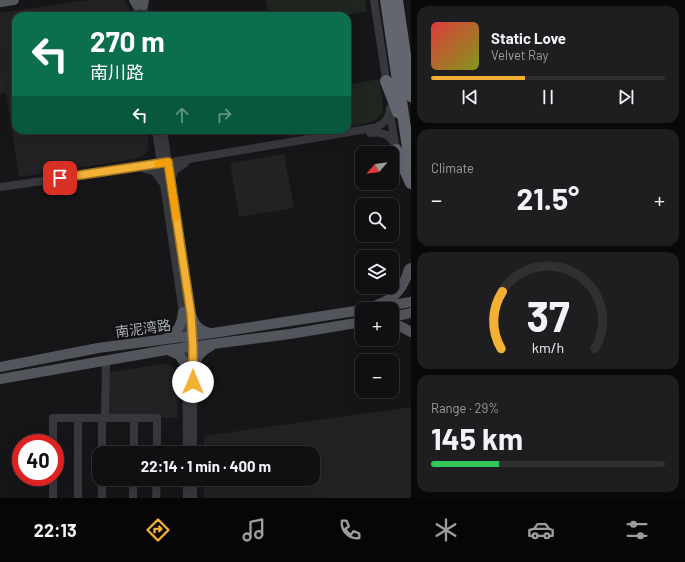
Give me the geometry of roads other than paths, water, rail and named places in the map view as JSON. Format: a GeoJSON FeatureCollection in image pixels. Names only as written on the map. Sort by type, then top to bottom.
{"type":"FeatureCollection","features":[{"type":"Feature","properties":{"kind":"highway"},"geometry":{"type":"LineString","coordinates":[[386,0],[411,168]]}},
{"type":"Feature","properties":{"kind":"highway"},"geometry":{"type":"LineString","coordinates":[[397,0],[411,96]]}},
{"type":"Feature","properties":{"kind":"highway"},"geometry":{"type":"LineString","coordinates":[[386,82],[406,133]]}},
{"type":"Feature","properties":{"kind":"highway"},"geometry":{"type":"LineString","coordinates":[[399,155],[411,183]]}},
{"type":"Feature","properties":{"kind":"main road"},"geometry":{"type":"LineString","coordinates":[[0,2],[14,0]]}},
{"type":"Feature","properties":{"kind":"main road"},"geometry":{"type":"LineString","coordinates":[[384,302],[395,296],[401,290],[408,269],[411,268]]}},
{"type":"Feature","properties":{"kind":"main road"},"geometry":{"type":"LineString","coordinates":[[399,304],[411,302]]}},
{"type":"Feature","properties":{"kind":"main road","name":"南泥湾路"},"geometry":{"type":"LineString","coordinates":[[0,367],[98,348],[215,333],[355,311]]}},
{"type":"Feature","properties":{"kind":"main road"},"geometry":{"type":"LineString","coordinates":[[163,339],[173,335],[179,329],[187,313],[200,329],[215,333]]}},
{"type":"Feature","properties":{"kind":"main road"},"geometry":{"type":"LineString","coordinates":[[399,316],[411,313]]}},
{"type":"Feature","properties":{"kind":"main road","name":"南泥湾路"},"geometry":{"type":"LineString","coordinates":[[0,379],[166,350],[290,334],[355,323]]}},
{"type":"Feature","properties":{"kind":"main road"},"geometry":{"type":"LineString","coordinates":[[399,326],[411,332]]}},
{"type":"Feature","properties":{"kind":"main road"},"geometry":{"type":"LineString","coordinates":[[166,350],[179,355],[190,366],[209,346],[217,344]]}},
{"type":"Feature","properties":{"kind":"main road"},"geometry":{"type":"LineString","coordinates":[[0,361],[19,363]]}},
{"type":"Feature","properties":{"kind":"main road"},"geometry":{"type":"LineString","coordinates":[[0,386],[20,375]]}},
{"type":"Feature","properties":{"kind":"street"},"geometry":{"type":"LineString","coordinates":[[374,0],[396,146]]}},
{"type":"Feature","properties":{"kind":"street"},"geometry":{"type":"LineString","coordinates":[[139,12],[140,2]]}},
{"type":"Feature","properties":{"kind":"street"},"geometry":{"type":"LineString","coordinates":[[140,2],[144,12]]}},
{"type":"Feature","properties":{"kind":"street"},"geometry":{"type":"LineString","coordinates":[[351,132],[382,125],[388,117],[390,108]]}},
{"type":"Feature","properties":{"kind":"street"},"geometry":{"type":"LineString","coordinates":[[0,190],[378,132],[387,135],[395,146]]}},
{"type":"Feature","properties":{"kind":"street"},"geometry":{"type":"LineString","coordinates":[[157,134],[165,164],[187,313],[190,347],[187,446]]}},
{"type":"Feature","properties":{"kind":"street"},"geometry":{"type":"LineString","coordinates":[[145,168],[155,159],[162,148],[163,134]]}},
{"type":"Feature","properties":{"kind":"street"},"geometry":{"type":"LineString","coordinates":[[162,148],[172,156],[184,161],[339,134]]}},
{"type":"Feature","properties":{"kind":"street"},"geometry":{"type":"LineString","coordinates":[[168,184],[175,170],[184,161]]}},
{"type":"Feature","properties":{"kind":"street"},"geometry":{"type":"LineString","coordinates":[[0,187],[145,168],[157,174],[168,184]]}},
{"type":"Feature","properties":{"kind":"street"},"geometry":{"type":"LineString","coordinates":[[102,446],[106,360]]}},
{"type":"Feature","properties":{"kind":"street"},"geometry":{"type":"LineString","coordinates":[[190,366],[193,446]]}},
{"type":"Feature","properties":{"kind":"street"},"geometry":{"type":"LineString","coordinates":[[53,434],[53,418],[157,418],[157,446]]}},
{"type":"Feature","properties":{"kind":"street"},"geometry":{"type":"LineString","coordinates":[[78,418],[78,498]]}},
{"type":"Feature","properties":{"kind":"street"},"geometry":{"type":"LineString","coordinates":[[134,418],[134,446]]}},
{"type":"Feature","properties":{"kind":"street"},"geometry":{"type":"LineString","coordinates":[[53,486],[53,498]]}},
{"type":"Feature","properties":{"kind":"street"},"geometry":{"type":"LineString","coordinates":[[102,486],[102,498]]}},
{"type":"Feature","properties":{"kind":"street"},"geometry":{"type":"LineString","coordinates":[[133,486],[133,498]]}},
{"type":"Feature","properties":{"kind":"street"},"geometry":{"type":"LineString","coordinates":[[156,486],[156,498]]}},
{"type":"Feature","properties":{"kind":"street"},"geometry":{"type":"LineString","coordinates":[[187,486],[187,498]]}},
{"type":"Feature","properties":{"kind":"street"},"geometry":{"type":"LineString","coordinates":[[193,486],[193,498]]}}]}
